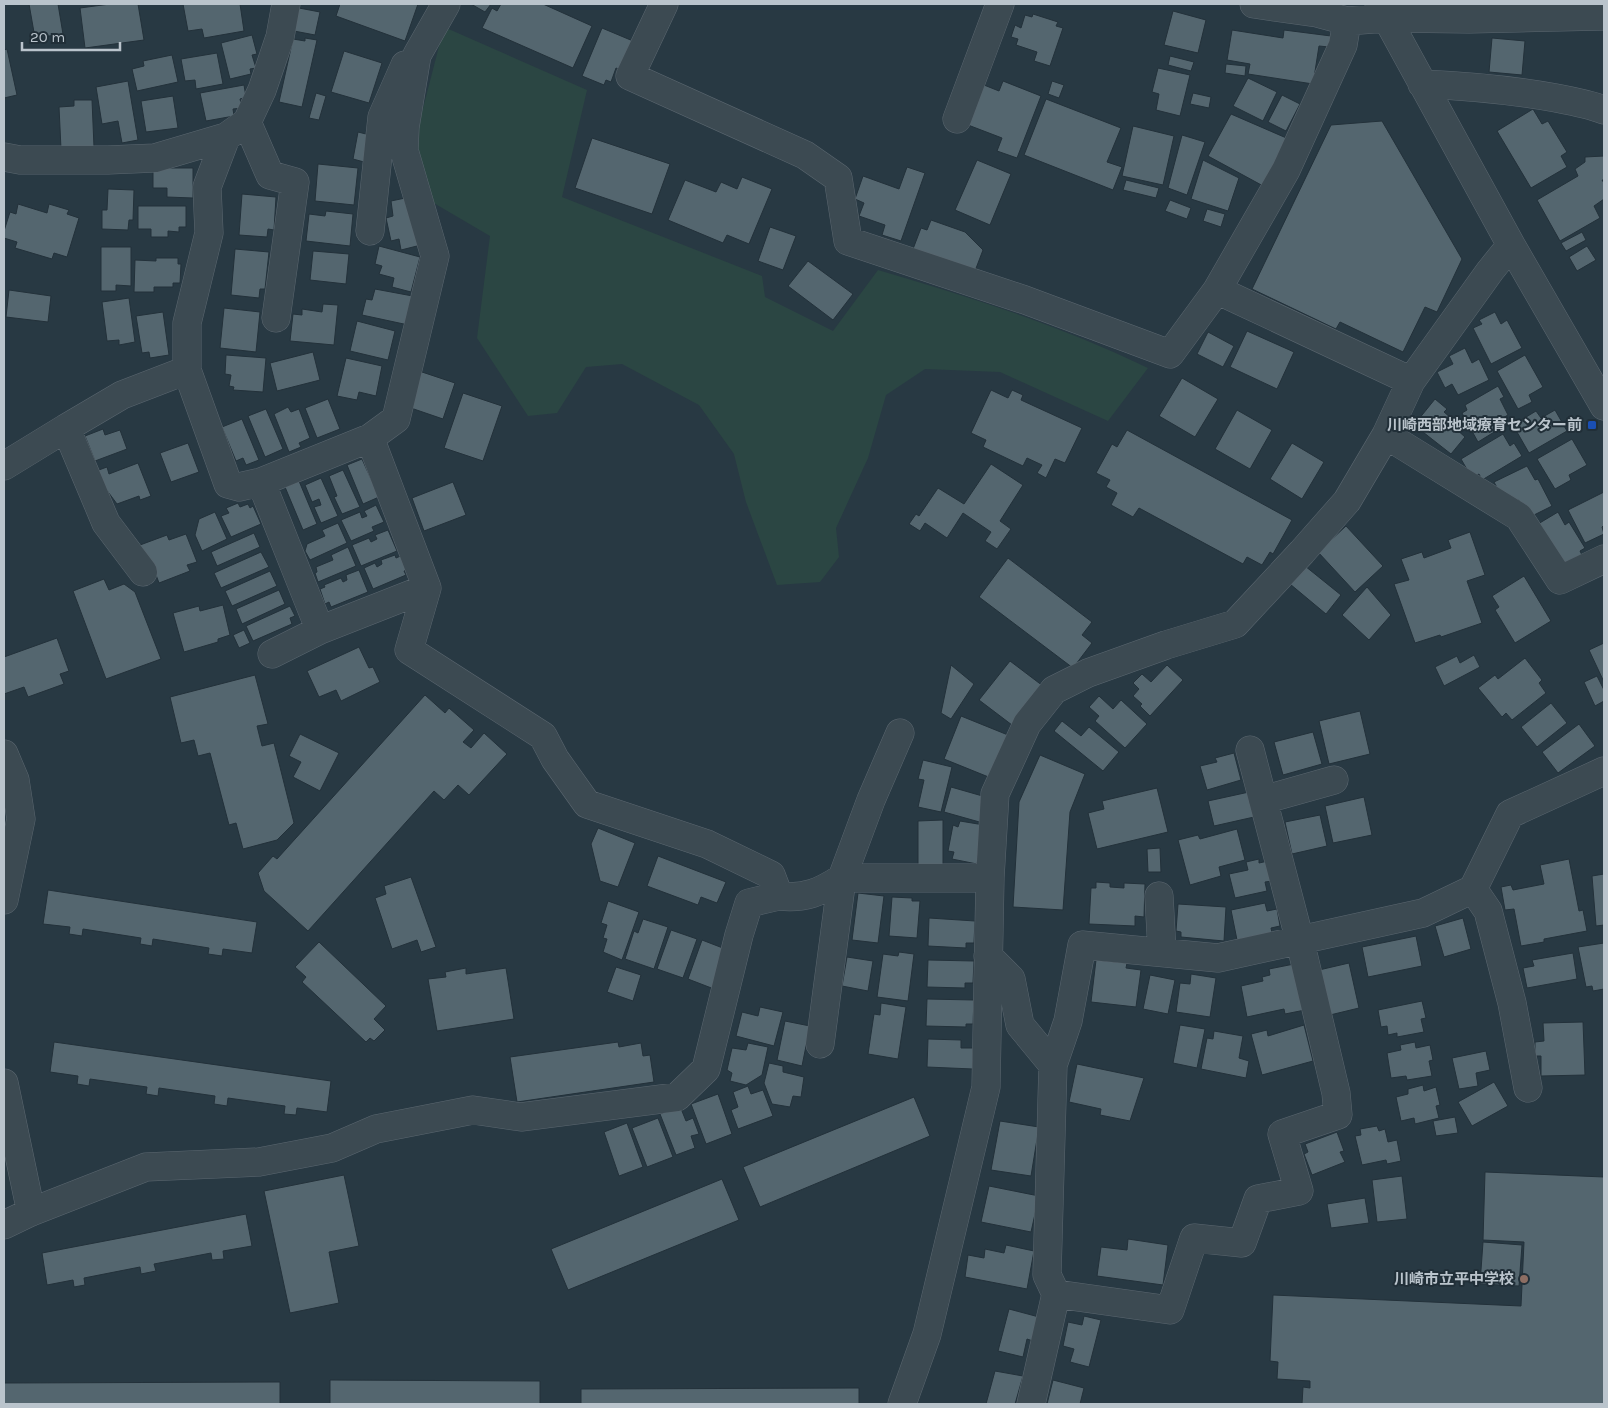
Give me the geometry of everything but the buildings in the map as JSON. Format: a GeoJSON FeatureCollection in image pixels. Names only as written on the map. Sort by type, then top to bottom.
{"type":"FeatureCollection","features":[{"type":"Feature","properties":{"kind":"street"},"geometry":{"type":"LineString","coordinates":[[286,4],[280,37],[262,90],[237,129],[207,187],[209,233],[187,323],[187,370],[228,484],[239,487],[261,482],[370,438],[396,420],[435,256],[404,150],[405,127],[417,55],[446,4]]}},
{"type":"Feature","properties":{"kind":"street"},"geometry":{"type":"LineString","coordinates":[[664,4],[630,76],[805,155],[838,178],[848,240],[1025,300],[1170,354],[1217,290],[1286,170],[1343,44],[1348,22]]}},
{"type":"Feature","properties":{"kind":"street"},"geometry":{"type":"LineString","coordinates":[[957,119],[1000,4]]}},
{"type":"Feature","properties":{"kind":"street"},"geometry":{"type":"LineString","coordinates":[[1254,4],[1317,13],[1348,22],[1383,11],[1459,19],[1604,16]]}},
{"type":"Feature","properties":{"kind":"street"},"geometry":{"type":"LineString","coordinates":[[1383,11],[1511,244],[1604,406]]}},
{"type":"Feature","properties":{"kind":"street"},"geometry":{"type":"LineString","coordinates":[[370,230],[382,117],[408,58],[417,55]]}},
{"type":"Feature","properties":{"kind":"street"},"geometry":{"type":"LineString","coordinates":[[1422,84],[1526,92],[1604,110]]}},
{"type":"Feature","properties":{"kind":"street"},"geometry":{"type":"LineString","coordinates":[[4,157],[20,160],[155,158],[237,129]]}},
{"type":"Feature","properties":{"kind":"street"},"geometry":{"type":"LineString","coordinates":[[237,129],[270,176],[295,182],[276,318]]}},
{"type":"Feature","properties":{"kind":"street"},"geometry":{"type":"LineString","coordinates":[[902,1404],[927,1334],[986,1087],[990,878],[995,794],[1027,724],[1054,690],[1088,673],[1166,645],[1234,624],[1347,501],[1386,435],[1411,381],[1511,244]]}},
{"type":"Feature","properties":{"kind":"street"},"geometry":{"type":"LineString","coordinates":[[1217,290],[1411,381]]}},
{"type":"Feature","properties":{"kind":"street"},"geometry":{"type":"LineString","coordinates":[[4,466],[122,395],[187,370]]}},
{"type":"Feature","properties":{"kind":"street"},"geometry":{"type":"LineString","coordinates":[[66,428],[106,523],[143,572]]}},
{"type":"Feature","properties":{"kind":"street"},"geometry":{"type":"LineString","coordinates":[[1386,435],[1519,517],[1560,580],[1604,559]]}},
{"type":"Feature","properties":{"kind":"street"},"geometry":{"type":"LineString","coordinates":[[370,438],[427,588],[409,650],[543,736],[554,759],[587,804],[706,844],[771,875],[780,896]]}},
{"type":"Feature","properties":{"kind":"street"},"geometry":{"type":"LineString","coordinates":[[261,482],[320,630]]}},
{"type":"Feature","properties":{"kind":"street"},"geometry":{"type":"LineString","coordinates":[[272,654],[320,630],[427,588]]}},
{"type":"Feature","properties":{"kind":"street"},"geometry":{"type":"LineString","coordinates":[[820,1044],[842,878],[871,800],[900,733]]}},
{"type":"Feature","properties":{"kind":"street"},"geometry":{"type":"LineString","coordinates":[[1056,1294],[1170,1310],[1194,1238],[1242,1244],[1258,1199],[1299,1191],[1282,1134],[1338,1115],[1336,1093],[1300,941],[1250,750]]}},
{"type":"Feature","properties":{"kind":"street"},"geometry":{"type":"LineString","coordinates":[[4,754],[16,780],[21,819],[4,900]]}},
{"type":"Feature","properties":{"kind":"street"},"geometry":{"type":"LineString","coordinates":[[1031,1404],[1056,1294],[1047,1274],[1053,1065],[1068,1021],[1082,944],[1218,958],[1423,913],[1474,889],[1510,814],[1604,771]]}},
{"type":"Feature","properties":{"kind":"street"},"geometry":{"type":"LineString","coordinates":[[1263,800],[1334,780]]}},
{"type":"Feature","properties":{"kind":"street"},"geometry":{"type":"LineString","coordinates":[[4,1225],[31,1212],[146,1167],[259,1162],[332,1148],[376,1129],[473,1110],[521,1117],[678,1097],[706,1069],[748,903],[780,896],[794,898],[822,891],[842,878],[990,878]]}},
{"type":"Feature","properties":{"kind":"street"},"geometry":{"type":"LineString","coordinates":[[1474,889],[1488,911],[1512,1003],[1528,1088]]}},
{"type":"Feature","properties":{"kind":"street"},"geometry":{"type":"LineString","coordinates":[[1159,896],[1162,952]]}},
{"type":"Feature","properties":{"kind":"street"},"geometry":{"type":"LineString","coordinates":[[988,956],[1011,979],[1020,1025],[1053,1065]]}},
{"type":"Feature","properties":{"kind":"street"},"geometry":{"type":"LineString","coordinates":[[4,1083],[31,1212]]}},
{"type":"Feature","properties":{"kind":"green space"},"geometry":{"type":"Polygon","coordinates":[[[444,27],[587,90],[562,197],[762,276],[765,297],[833,331],[878,270],[1015,313],[1082,339],[1148,368],[1108,421],[1000,372],[925,369],[886,395],[868,458],[836,528],[839,557],[820,582],[777,585],[746,502],[734,454],[699,405],[622,364],[586,367],[557,413],[528,416],[477,338],[490,236],[432,202],[413,147],[444,27]]]}},
{"type":"Feature","properties":{"kind":"place","name":"川崎西部地域療育センター前"},"geometry":{"type":"Point","coordinates":[1592,425]}},
{"type":"Feature","properties":{"kind":"place","name":"川崎市立平中学校"},"geometry":{"type":"Point","coordinates":[1524,1279]}}]}
